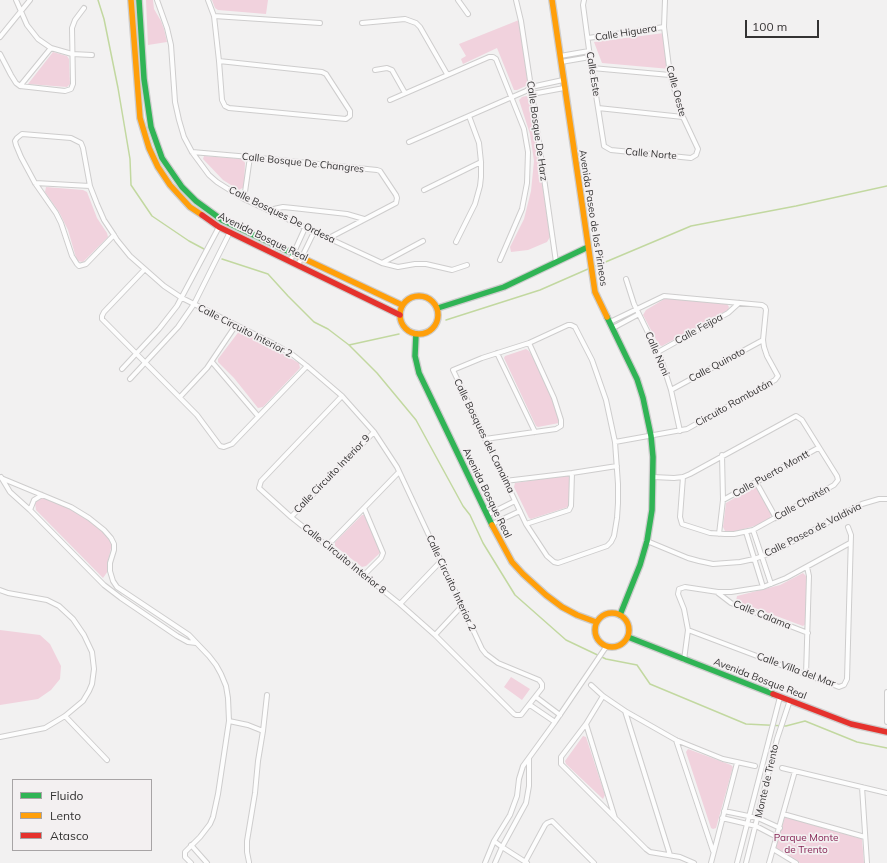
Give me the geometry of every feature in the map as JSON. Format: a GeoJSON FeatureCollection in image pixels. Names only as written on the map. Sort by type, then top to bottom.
{"type":"FeatureCollection","features":[{"type":"Feature","properties":{"kind":"street"},"geometry":{"type":"LineString","coordinates":[[16,0],[32,32],[38,39],[51,48],[72,54],[92,54]]}},
{"type":"Feature","properties":{"kind":"street"},"geometry":{"type":"LineString","coordinates":[[0,37],[30,0]]}},
{"type":"Feature","properties":{"kind":"street","name":"Avenida Bosque Real"},"geometry":{"type":"LineString","coordinates":[[131,0],[140,118],[144,134],[152,154],[165,179],[183,200],[200,215],[219,227],[400,315]]}},
{"type":"Feature","properties":{"kind":"street","name":"Avenida Bosque Real"},"geometry":{"type":"LineString","coordinates":[[139,0],[146,100],[151,127],[162,158],[182,187],[196,201],[222,220],[402,305]]}},
{"type":"Feature","properties":{"kind":"street","name":"Calle Bosques De Ordesa"},"geometry":{"type":"LineString","coordinates":[[157,0],[167,28],[171,45],[175,102],[184,137],[192,152],[209,175],[217,182],[244,199],[382,263],[398,267],[426,264],[452,270],[467,265]]}},
{"type":"Feature","properties":{"kind":"street"},"geometry":{"type":"LineString","coordinates":[[208,0],[214,16],[222,100],[227,107],[346,119],[350,116],[350,111],[326,74],[322,72],[219,61]]}},
{"type":"Feature","properties":{"kind":"street"},"geometry":{"type":"LineString","coordinates":[[458,0],[468,14]]}},
{"type":"Feature","properties":{"kind":"street","name":"Calle Bosque De Harz"},"geometry":{"type":"LineString","coordinates":[[516,0],[521,21],[556,262]]}},
{"type":"Feature","properties":{"kind":"street","name":"Avenida Paseo de los Pirineos"},"geometry":{"type":"LineString","coordinates":[[552,0],[595,292],[637,379],[643,398],[651,436],[653,477],[652,510],[647,541],[634,583],[620,615]]}},
{"type":"Feature","properties":{"kind":"street","name":"Calle Este"},"geometry":{"type":"LineString","coordinates":[[584,0],[583,5],[589,51],[604,144],[606,148]]}},
{"type":"Feature","properties":{"kind":"street","name":"Calle Oeste"},"geometry":{"type":"LineString","coordinates":[[665,0],[664,27],[670,75],[683,117],[698,149],[696,155]]}},
{"type":"Feature","properties":{"kind":"street"},"geometry":{"type":"LineString","coordinates":[[0,54],[14,80],[20,86],[65,91],[71,89],[73,84],[71,35],[73,24],[84,8]]}},
{"type":"Feature","properties":{"kind":"street"},"geometry":{"type":"LineString","coordinates":[[214,16],[320,23]]}},
{"type":"Feature","properties":{"kind":"street"},"geometry":{"type":"LineString","coordinates":[[362,23],[405,19],[416,23],[420,27],[448,74]]}},
{"type":"Feature","properties":{"kind":"street","name":"Calle Higuera"},"geometry":{"type":"LineString","coordinates":[[588,38],[664,27]]}},
{"type":"Feature","properties":{"kind":"street"},"geometry":{"type":"LineString","coordinates":[[20,86],[51,48]]}},
{"type":"Feature","properties":{"kind":"street"},"geometry":{"type":"LineString","coordinates":[[135,52],[142,51]]}},
{"type":"Feature","properties":{"kind":"street"},"geometry":{"type":"LineString","coordinates":[[560,59],[589,51]]}},
{"type":"Feature","properties":{"kind":"street"},"geometry":{"type":"LineString","coordinates":[[390,100],[489,57],[494,57],[496,59],[521,120],[528,152],[527,183],[523,205],[519,218],[500,260]]}},
{"type":"Feature","properties":{"kind":"street"},"geometry":{"type":"LineString","coordinates":[[560,59],[590,57]]}},
{"type":"Feature","properties":{"kind":"street"},"geometry":{"type":"LineString","coordinates":[[375,70],[386,68],[392,70],[405,93]]}},
{"type":"Feature","properties":{"kind":"street"},"geometry":{"type":"LineString","coordinates":[[592,68],[670,75]]}},
{"type":"Feature","properties":{"kind":"street"},"geometry":{"type":"LineString","coordinates":[[409,142],[526,91],[531,87],[563,80]]}},
{"type":"Feature","properties":{"kind":"street"},"geometry":{"type":"LineString","coordinates":[[526,91],[532,94],[564,88]]}},
{"type":"Feature","properties":{"kind":"street"},"geometry":{"type":"LineString","coordinates":[[598,108],[683,117]]}},
{"type":"Feature","properties":{"kind":"street"},"geometry":{"type":"LineString","coordinates":[[456,242],[476,200],[480,186],[481,162],[479,143],[469,116]]}},
{"type":"Feature","properties":{"kind":"street","name":"Calle Circuito Interior 2"},"geometry":{"type":"LineString","coordinates":[[35,183],[16,145],[15,141],[17,138],[22,134],[70,138],[81,144],[90,186],[104,220],[130,256],[144,270],[182,298],[276,345],[307,366],[342,396],[374,432],[394,461],[442,561],[461,607],[477,640],[486,654],[504,666],[541,682],[542,688],[530,705],[519,716]]}},
{"type":"Feature","properties":{"kind":"street","name":"Calle Norte"},"geometry":{"type":"LineString","coordinates":[[606,148],[611,150],[691,158],[696,155]]}},
{"type":"Feature","properties":{"kind":"street","name":"Calle Bosque De Changres"},"geometry":{"type":"LineString","coordinates":[[192,152],[377,170],[384,176],[396,195],[397,201],[395,204],[364,219]]}},
{"type":"Feature","properties":{"kind":"street"},"geometry":{"type":"LineString","coordinates":[[244,199],[250,157]]}},
{"type":"Feature","properties":{"kind":"street"},"geometry":{"type":"LineString","coordinates":[[424,190],[481,162]]}},
{"type":"Feature","properties":{"kind":"street"},"geometry":{"type":"LineString","coordinates":[[35,183],[90,186]]}},
{"type":"Feature","properties":{"kind":"street"},"geometry":{"type":"LineString","coordinates":[[35,183],[56,213],[72,256],[79,266],[86,264],[114,235]]}},
{"type":"Feature","properties":{"kind":"street"},"geometry":{"type":"LineString","coordinates":[[269,210],[277,208],[294,208],[347,214],[364,219]]}},
{"type":"Feature","properties":{"kind":"street"},"geometry":{"type":"LineString","coordinates":[[329,238],[364,219]]}},
{"type":"Feature","properties":{"kind":"street"},"geometry":{"type":"LineString","coordinates":[[122,369],[168,319],[182,298],[219,227]]}},
{"type":"Feature","properties":{"kind":"street"},"geometry":{"type":"LineString","coordinates":[[290,261],[305,228]]}},
{"type":"Feature","properties":{"kind":"street"},"geometry":{"type":"LineString","coordinates":[[130,378],[178,327],[194,304],[230,232]]}},
{"type":"Feature","properties":{"kind":"street"},"geometry":{"type":"LineString","coordinates":[[298,265],[314,232]]}},
{"type":"Feature","properties":{"kind":"street"},"geometry":{"type":"LineString","coordinates":[[382,263],[423,242]]}},
{"type":"Feature","properties":{"kind":"street"},"geometry":{"type":"LineString","coordinates":[[438,308],[504,287],[588,247]]}},
{"type":"Feature","properties":{"kind":"street"},"geometry":{"type":"LineString","coordinates":[[144,270],[104,312],[101,318],[197,415],[220,446],[224,447],[232,444],[307,366]]}},
{"type":"Feature","properties":{"kind":"street","name":"Calle Noni"},"geometry":{"type":"LineString","coordinates":[[626,279],[626,284],[636,309],[658,352],[671,390],[680,431]]}},
{"type":"Feature","properties":{"kind":"street"},"geometry":{"type":"LineString","coordinates":[[420,295],[431,299],[438,308],[438,320],[436,325],[427,332],[416,334],[402,325],[400,315],[402,305],[409,298],[420,295]]}},
{"type":"Feature","properties":{"kind":"street","name":"Circuito Rambután"},"geometry":{"type":"LineString","coordinates":[[610,322],[631,310],[664,296],[762,305],[766,310],[763,340],[767,356],[778,374],[777,378],[687,429],[615,442]]}},
{"type":"Feature","properties":{"kind":"street","name":"Calle Feijoa"},"geometry":{"type":"LineString","coordinates":[[658,352],[728,313],[739,303]]}},
{"type":"Feature","properties":{"kind":"street"},"geometry":{"type":"LineString","coordinates":[[613,328],[639,314]]}},
{"type":"Feature","properties":{"kind":"street","name":"Calle Bosques del Canaima"},"geometry":{"type":"LineString","coordinates":[[568,324],[575,328],[596,371],[606,400],[615,442],[618,484],[617,518],[613,538],[609,544],[558,563],[554,562],[547,556],[526,524],[453,370],[497,353],[529,343],[568,324]]}},
{"type":"Feature","properties":{"kind":"street"},"geometry":{"type":"LineString","coordinates":[[180,397],[212,362],[236,325]]}},
{"type":"Feature","properties":{"kind":"street","name":"Avenida Bosque Real"},"geometry":{"type":"LineString","coordinates":[[416,334],[415,356],[419,373],[487,515],[512,562],[534,585],[562,607],[577,615],[596,622]]}},
{"type":"Feature","properties":{"kind":"street","name":"Calle Quinoto"},"geometry":{"type":"LineString","coordinates":[[671,390],[763,340]]}},
{"type":"Feature","properties":{"kind":"street"},"geometry":{"type":"LineString","coordinates":[[485,439],[556,429],[560,426],[561,420],[548,381],[529,343]]}},
{"type":"Feature","properties":{"kind":"street"},"geometry":{"type":"LineString","coordinates":[[497,353],[535,432]]}},
{"type":"Feature","properties":{"kind":"street"},"geometry":{"type":"LineString","coordinates":[[212,362],[258,416]]}},
{"type":"Feature","properties":{"kind":"street","name":"Calle Circuito Interior 8"},"geometry":{"type":"LineString","coordinates":[[342,396],[260,483],[260,490],[291,517],[400,604],[435,635],[514,714],[519,716]]}},
{"type":"Feature","properties":{"kind":"street","name":"Calle Chaitén"},"geometry":{"type":"LineString","coordinates":[[653,477],[674,478],[682,476],[798,416],[802,420],[838,480],[834,485],[753,530],[734,534],[719,534],[684,526],[680,522],[682,476]]}},
{"type":"Feature","properties":{"kind":"street","name":"Calle Circuito Interior 9"},"geometry":{"type":"LineString","coordinates":[[291,517],[374,432]]}},
{"type":"Feature","properties":{"kind":"street","name":"Calle Puerto Montt"},"geometry":{"type":"LineString","coordinates":[[723,500],[818,448]]}},
{"type":"Feature","properties":{"kind":"street"},"geometry":{"type":"LineString","coordinates":[[719,534],[723,500],[722,455]]}},
{"type":"Feature","properties":{"kind":"street"},"geometry":{"type":"LineString","coordinates":[[505,481],[617,466]]}},
{"type":"Feature","properties":{"kind":"street"},"geometry":{"type":"LineString","coordinates":[[327,546],[400,472]]}},
{"type":"Feature","properties":{"kind":"street"},"geometry":{"type":"LineString","coordinates":[[526,524],[569,510],[571,506],[572,473]]}},
{"type":"Feature","properties":{"kind":"street"},"geometry":{"type":"LineString","coordinates":[[1,477],[71,507],[95,522],[109,534],[113,541],[114,548],[110,571],[113,581],[118,587],[189,635],[209,656],[221,674],[226,686],[229,721],[218,794],[213,817],[205,831],[184,854],[191,863]]}},
{"type":"Feature","properties":{"kind":"street"},"geometry":{"type":"LineString","coordinates":[[1,477],[10,492],[30,510],[104,585],[177,636],[188,642],[196,643]]}},
{"type":"Feature","properties":{"kind":"street"},"geometry":{"type":"LineString","coordinates":[[756,482],[776,518]]}},
{"type":"Feature","properties":{"kind":"street"},"geometry":{"type":"LineString","coordinates":[[30,510],[34,500],[42,495]]}},
{"type":"Feature","properties":{"kind":"street","name":"Calle Paseo de Valdivia"},"geometry":{"type":"LineString","coordinates":[[647,541],[688,558],[713,564],[728,564],[762,557],[862,504],[879,499],[887,499]]}},
{"type":"Feature","properties":{"kind":"street","name":"Calle Bosques del Canaima"},"geometry":{"type":"LineString","coordinates":[[487,515],[515,501]]}},
{"type":"Feature","properties":{"kind":"street"},"geometry":{"type":"LineString","coordinates":[[364,508],[383,553],[381,558],[364,575]]}},
{"type":"Feature","properties":{"kind":"street"},"geometry":{"type":"LineString","coordinates":[[492,524],[520,511]]}},
{"type":"Feature","properties":{"kind":"street","name":"Calle Villa del Mar"},"geometry":{"type":"LineString","coordinates":[[688,630],[840,687],[844,685],[846,682],[851,535],[848,527]]}},
{"type":"Feature","properties":{"kind":"street"},"geometry":{"type":"LineString","coordinates":[[753,530],[772,584]]}},
{"type":"Feature","properties":{"kind":"street"},"geometry":{"type":"LineString","coordinates":[[746,532],[763,587]]}},
{"type":"Feature","properties":{"kind":"street"},"geometry":{"type":"LineString","coordinates":[[684,660],[688,630],[684,609],[678,594],[679,589],[685,587],[718,592],[742,591],[763,587],[807,567],[850,542]]}},
{"type":"Feature","properties":{"kind":"street"},"geometry":{"type":"LineString","coordinates":[[400,604],[442,561]]}},
{"type":"Feature","properties":{"kind":"street"},"geometry":{"type":"LineString","coordinates":[[806,675],[809,576],[807,567]]}},
{"type":"Feature","properties":{"kind":"street"},"geometry":{"type":"LineString","coordinates":[[0,590],[12,594],[38,598],[59,606],[72,619],[84,635],[93,657],[94,669],[92,684],[82,701],[65,716],[45,728],[0,737]]}},
{"type":"Feature","properties":{"kind":"street","name":"Calle Calama"},"geometry":{"type":"LineString","coordinates":[[718,592],[735,605],[808,633]]}},
{"type":"Feature","properties":{"kind":"street"},"geometry":{"type":"LineString","coordinates":[[435,635],[461,607]]}},
{"type":"Feature","properties":{"kind":"street"},"geometry":{"type":"LineString","coordinates":[[609,613],[620,615],[628,624],[628,637],[617,647],[606,647],[597,640],[594,628],[596,622],[604,615],[609,613]]}},
{"type":"Feature","properties":{"kind":"street","name":"Avenida Bosque Real"},"geometry":{"type":"LineString","coordinates":[[628,637],[851,724],[887,732]]}},
{"type":"Feature","properties":{"kind":"street"},"geometry":{"type":"LineString","coordinates":[[485,863],[494,841],[510,815],[517,796],[520,772],[606,647]]}},
{"type":"Feature","properties":{"kind":"street"},"geometry":{"type":"LineString","coordinates":[[591,685],[603,696],[625,711],[676,740],[722,759],[755,766]]}},
{"type":"Feature","properties":{"kind":"street"},"geometry":{"type":"LineString","coordinates":[[887,692],[887,721]]}},
{"type":"Feature","properties":{"kind":"street"},"geometry":{"type":"LineString","coordinates":[[249,862],[247,841],[255,793],[267,695]]}},
{"type":"Feature","properties":{"kind":"street"},"geometry":{"type":"LineString","coordinates":[[603,696],[586,724],[561,757],[561,764],[650,852],[680,857],[694,863]]}},
{"type":"Feature","properties":{"kind":"street"},"geometry":{"type":"LineString","coordinates":[[536,697],[560,715]]}},
{"type":"Feature","properties":{"kind":"street","name":"Monte de Trento"},"geometry":{"type":"LineString","coordinates":[[737,863],[780,697]]}},
{"type":"Feature","properties":{"kind":"street","name":"Monte de Trento"},"geometry":{"type":"LineString","coordinates":[[746,863],[781,723],[790,700]]}},
{"type":"Feature","properties":{"kind":"street"},"geometry":{"type":"LineString","coordinates":[[530,705],[555,722]]}},
{"type":"Feature","properties":{"kind":"street"},"geometry":{"type":"LineString","coordinates":[[625,711],[670,855]]}},
{"type":"Feature","properties":{"kind":"street"},"geometry":{"type":"LineString","coordinates":[[65,716],[106,760]]}},
{"type":"Feature","properties":{"kind":"street"},"geometry":{"type":"LineString","coordinates":[[229,721],[248,725],[263,731]]}},
{"type":"Feature","properties":{"kind":"street"},"geometry":{"type":"LineString","coordinates":[[774,722],[781,723]]}},
{"type":"Feature","properties":{"kind":"street"},"geometry":{"type":"LineString","coordinates":[[586,724],[615,819]]}},
{"type":"Feature","properties":{"kind":"street"},"geometry":{"type":"LineString","coordinates":[[676,740],[713,851]]}},
{"type":"Feature","properties":{"kind":"street"},"geometry":{"type":"LineString","coordinates":[[495,863],[526,803],[529,786],[529,758]]}},
{"type":"Feature","properties":{"kind":"street"},"geometry":{"type":"LineString","coordinates":[[711,863],[737,763]]}},
{"type":"Feature","properties":{"kind":"street"},"geometry":{"type":"LineString","coordinates":[[782,768],[887,793]]}},
{"type":"Feature","properties":{"kind":"street"},"geometry":{"type":"LineString","coordinates":[[770,863],[795,770]]}},
{"type":"Feature","properties":{"kind":"street"},"geometry":{"type":"LineString","coordinates":[[862,788],[867,863]]}},
{"type":"Feature","properties":{"kind":"street"},"geometry":{"type":"LineString","coordinates":[[724,811],[758,818],[780,828]]}},
{"type":"Feature","properties":{"kind":"street"},"geometry":{"type":"LineString","coordinates":[[783,814],[866,837]]}},
{"type":"Feature","properties":{"kind":"street"},"geometry":{"type":"LineString","coordinates":[[722,818],[756,826],[777,836]]}},
{"type":"Feature","properties":{"kind":"street"},"geometry":{"type":"LineString","coordinates":[[494,841],[526,862],[545,825],[552,821],[594,863]]}},
{"type":"Feature","properties":{"kind":"street"},"geometry":{"type":"LineString","coordinates":[[191,845],[206,862]]}},
{"type":"Feature","properties":{"kind":"street"},"geometry":{"type":"LineString","coordinates":[[773,849],[796,863]]}},
{"type":"Feature","properties":{"kind":"green space"},"geometry":{"type":"Polygon","coordinates":[[[146,0],[153,0],[154,9],[161,21],[167,42],[148,45],[146,0]]]}},
{"type":"Feature","properties":{"kind":"green space"},"geometry":{"type":"Polygon","coordinates":[[[212,0],[268,0],[266,14],[218,10],[215,8],[212,0]]]}},
{"type":"Feature","properties":{"kind":"green space"},"geometry":{"type":"Polygon","coordinates":[[[519,20],[528,85],[514,90],[497,48],[463,64],[461,59],[466,56],[459,44],[519,20]]]}},
{"type":"Feature","properties":{"kind":"green space"},"geometry":{"type":"Polygon","coordinates":[[[664,33],[670,69],[602,63],[594,42],[664,33]]]}},
{"type":"Feature","properties":{"kind":"green space"},"geometry":{"type":"Polygon","coordinates":[[[53,52],[67,56],[69,59],[70,84],[67,87],[28,84],[53,52]]]}},
{"type":"Feature","properties":{"kind":"green space"},"geometry":{"type":"Polygon","coordinates":[[[526,96],[529,97],[530,101],[550,237],[547,242],[528,250],[511,252],[510,247],[524,219],[531,191],[534,161],[530,134],[519,100],[526,96]]]}},
{"type":"Feature","properties":{"kind":"green space"},"geometry":{"type":"Polygon","coordinates":[[[204,156],[243,159],[245,163],[244,187],[239,190],[223,180],[203,159],[204,156]]]}},
{"type":"Feature","properties":{"kind":"green space"},"geometry":{"type":"Polygon","coordinates":[[[46,187],[83,190],[87,192],[97,218],[108,237],[83,262],[77,261],[68,230],[59,212],[45,192],[46,187]]]}},
{"type":"Feature","properties":{"kind":"green space"},"geometry":{"type":"Polygon","coordinates":[[[666,298],[727,304],[729,307],[728,310],[662,346],[659,345],[643,315],[646,310],[666,298]]]}},
{"type":"Feature","properties":{"kind":"green space"},"geometry":{"type":"Polygon","coordinates":[[[240,330],[299,363],[300,368],[263,407],[258,408],[234,378],[218,362],[218,359],[240,330]]]}},
{"type":"Feature","properties":{"kind":"green space"},"geometry":{"type":"Polygon","coordinates":[[[526,349],[529,351],[544,376],[560,421],[559,423],[538,427],[536,426],[504,358],[505,356],[526,349]]]}},
{"type":"Feature","properties":{"kind":"green space"},"geometry":{"type":"Polygon","coordinates":[[[568,475],[571,478],[568,507],[531,519],[529,518],[514,487],[515,483],[568,475]]]}},
{"type":"Feature","properties":{"kind":"green space"},"geometry":{"type":"Polygon","coordinates":[[[754,487],[757,488],[771,514],[770,518],[758,525],[737,531],[725,531],[723,527],[726,503],[754,487]]]}},
{"type":"Feature","properties":{"kind":"green space"},"geometry":{"type":"Polygon","coordinates":[[[46,497],[94,523],[110,538],[112,544],[108,561],[108,571],[103,578],[36,510],[35,503],[37,500],[46,497]]]}},
{"type":"Feature","properties":{"kind":"green space"},"geometry":{"type":"Polygon","coordinates":[[[362,515],[364,515],[380,553],[366,566],[362,567],[335,546],[335,542],[362,515]]]}},
{"type":"Feature","properties":{"kind":"green space"},"geometry":{"type":"Polygon","coordinates":[[[803,573],[807,577],[807,623],[803,626],[736,601],[737,596],[780,585],[803,573]]]}},
{"type":"Feature","properties":{"kind":"green space"},"geometry":{"type":"Polygon","coordinates":[[[0,630],[40,635],[50,644],[61,666],[60,679],[51,690],[38,699],[0,705],[0,630]]]}},
{"type":"Feature","properties":{"kind":"green space"},"geometry":{"type":"Polygon","coordinates":[[[511,677],[530,689],[522,700],[504,687],[511,677]]]}},
{"type":"Feature","properties":{"kind":"green space"},"geometry":{"type":"Polygon","coordinates":[[[583,736],[586,737],[605,795],[603,799],[566,764],[565,761],[583,736]]]}},
{"type":"Feature","properties":{"kind":"green space"},"geometry":{"type":"Polygon","coordinates":[[[688,749],[733,767],[716,828],[713,829],[711,828],[686,752],[688,749]]]}},
{"type":"Feature","properties":{"kind":"green space","name":"Parque Monte de Trento"},"geometry":{"type":"Polygon","coordinates":[[[785,817],[862,839],[864,863],[800,863],[775,848],[785,817]]]}},
{"type":"Feature","properties":{"kind":"waterway"},"geometry":{"type":"LineString","coordinates":[[98,0],[104,19],[118,88],[130,159],[131,185],[152,216],[189,241],[204,249]]}},
{"type":"Feature","properties":{"kind":"waterway"},"geometry":{"type":"LineString","coordinates":[[596,266],[691,226],[796,206],[887,186]]}},
{"type":"Feature","properties":{"kind":"waterway"},"geometry":{"type":"LineString","coordinates":[[222,259],[268,274],[314,322],[328,329],[349,345],[377,373],[416,420],[463,506],[470,515],[483,543],[515,595],[566,640],[606,659],[637,665],[650,684],[746,724],[786,726],[805,721],[857,742],[887,748]]}},
{"type":"Feature","properties":{"kind":"waterway"},"geometry":{"type":"LineString","coordinates":[[446,320],[540,290],[588,269]]}},
{"type":"Feature","properties":{"kind":"waterway"},"geometry":{"type":"LineString","coordinates":[[349,345],[399,334]]}},
{"type":"Feature","properties":{"kind":"traffic: fast"},"geometry":{"type":"LineString","coordinates":[[139,0],[144,79],[151,127],[162,158],[182,187],[196,201],[222,220],[294,254]]}},
{"type":"Feature","properties":{"kind":"traffic: fast"},"geometry":{"type":"LineString","coordinates":[[438,308],[504,287],[588,247]]}},
{"type":"Feature","properties":{"kind":"traffic: fast"},"geometry":{"type":"LineString","coordinates":[[607,317],[637,379],[643,398],[651,436],[653,457],[652,510],[647,541],[640,565],[620,615]]}},
{"type":"Feature","properties":{"kind":"traffic: fast"},"geometry":{"type":"LineString","coordinates":[[416,334],[415,356],[419,373],[492,525]]}},
{"type":"Feature","properties":{"kind":"traffic: fast"},"geometry":{"type":"LineString","coordinates":[[628,637],[773,694]]}},
{"type":"Feature","properties":{"kind":"traffic: slow"},"geometry":{"type":"LineString","coordinates":[[131,0],[140,118],[149,148],[158,167],[170,185],[190,207],[202,215]]}},
{"type":"Feature","properties":{"kind":"traffic: slow"},"geometry":{"type":"LineString","coordinates":[[552,0],[595,292],[607,317]]}},
{"type":"Feature","properties":{"kind":"traffic: slow"},"geometry":{"type":"LineString","coordinates":[[294,254],[402,305]]}},
{"type":"Feature","properties":{"kind":"traffic: slow"},"geometry":{"type":"LineString","coordinates":[[415,296],[423,296],[433,301],[437,308],[438,315],[437,322],[433,329],[423,334],[415,334],[405,329],[403,326],[400,319],[400,311],[405,301],[408,299],[415,296]]}},
{"type":"Feature","properties":{"kind":"traffic: slow"},"geometry":{"type":"LineString","coordinates":[[492,525],[512,562],[523,574],[562,607],[577,615],[596,622]]}},
{"type":"Feature","properties":{"kind":"traffic: slow"},"geometry":{"type":"LineString","coordinates":[[609,613],[615,613],[619,614],[626,620],[629,630],[628,637],[622,644],[615,647],[609,647],[605,646],[598,640],[595,633],[595,627],[596,623],[602,616],[609,613]]}},
{"type":"Feature","properties":{"kind":"traffic: jam"},"geometry":{"type":"LineString","coordinates":[[202,215],[219,227],[400,315]]}},
{"type":"Feature","properties":{"kind":"traffic: jam"},"geometry":{"type":"LineString","coordinates":[[773,694],[851,724],[887,732]]}}]}
